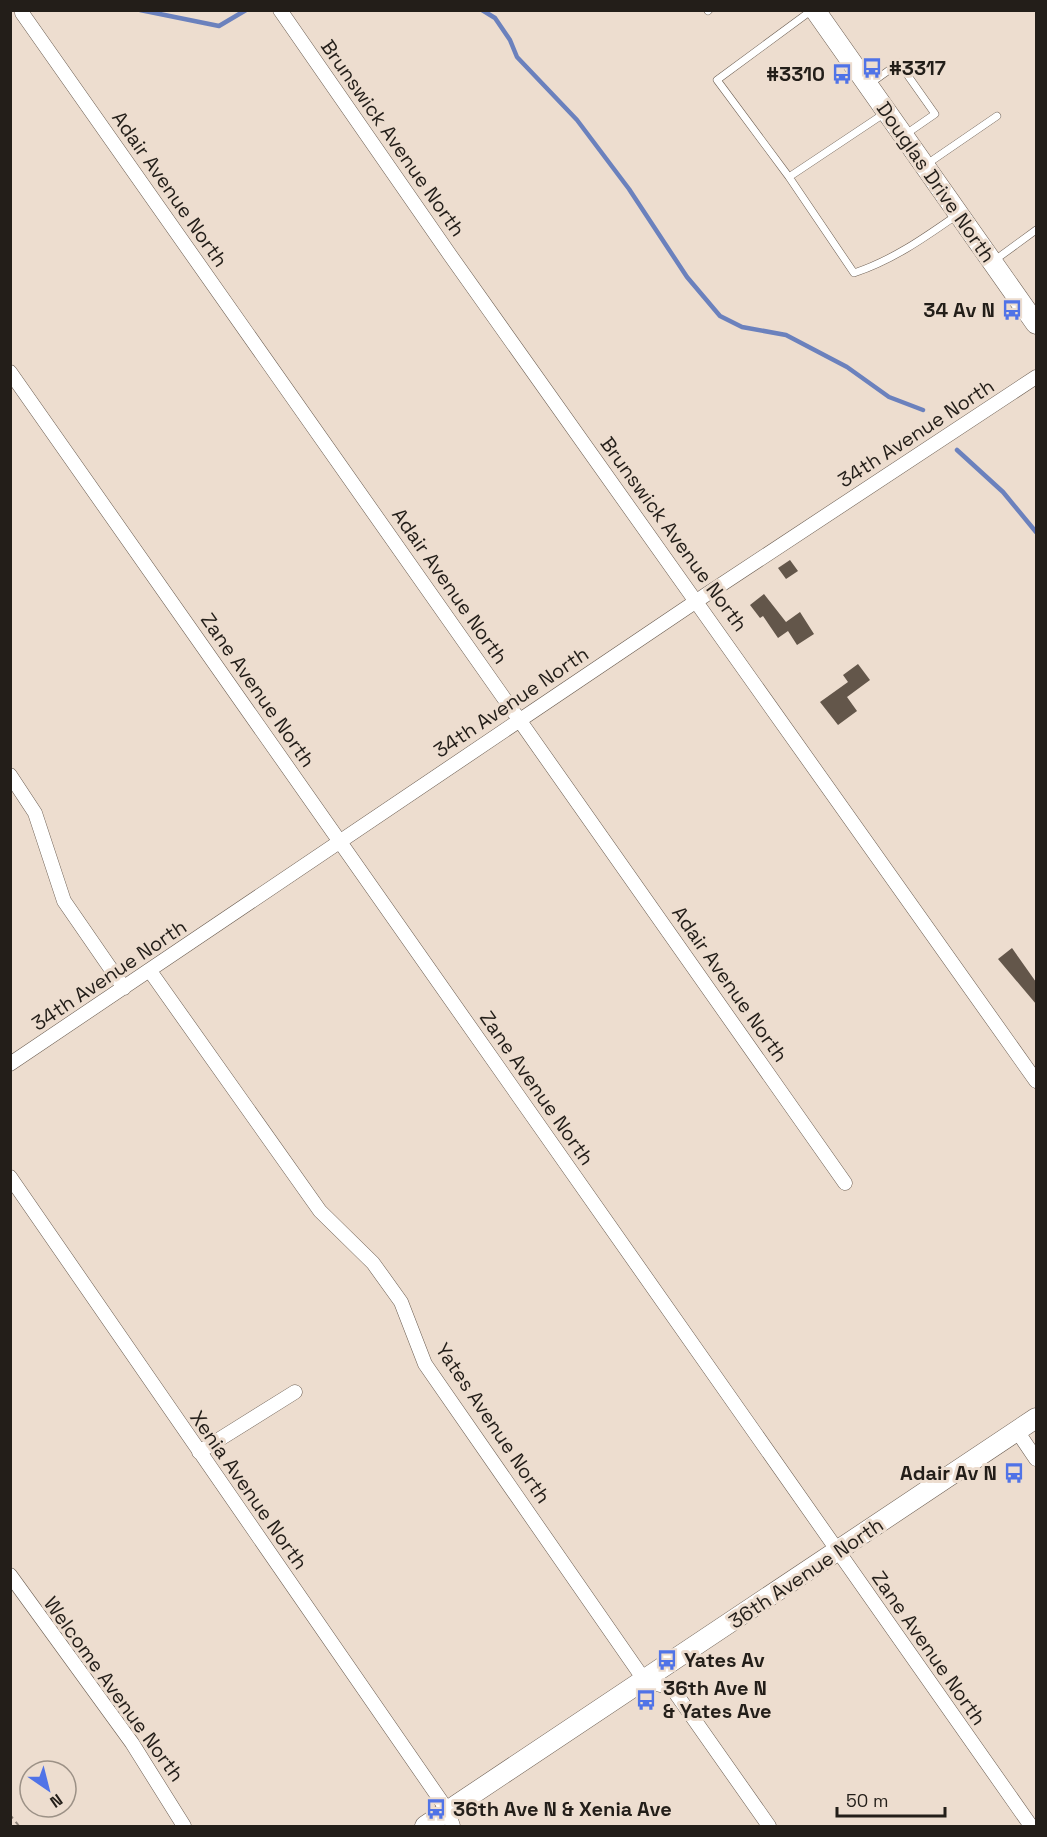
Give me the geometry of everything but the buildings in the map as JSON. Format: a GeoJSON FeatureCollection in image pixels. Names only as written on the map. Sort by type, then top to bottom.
{"type":"FeatureCollection","features":[{"type":"Feature","properties":{"kind":"street","name":"Brunswick Avenue North"},"geometry":{"type":"LineString","coordinates":[[280,10],[450,255],[698,600],[1036,1080]]}},
{"type":"Feature","properties":{"kind":"street","name":"Douglas Drive North"},"geometry":{"type":"LineString","coordinates":[[814,10],[1036,324]]}},
{"type":"Feature","properties":{"kind":"street","name":"Adair Avenue North"},"geometry":{"type":"LineString","coordinates":[[19,14],[521,719],[845,1183]]}},
{"type":"Feature","properties":{"kind":"street","name":"Zane Avenue North"},"geometry":{"type":"LineString","coordinates":[[10,372],[1031,1827]]}},
{"type":"Feature","properties":{"kind":"street","name":"34th Avenue North"},"geometry":{"type":"LineString","coordinates":[[10,1064],[698,600],[1036,377]]}},
{"type":"Feature","properties":{"kind":"street"},"geometry":{"type":"LineString","coordinates":[[10,775],[35,813],[64,901],[124,988]]}},
{"type":"Feature","properties":{"kind":"street","name":"Yates Avenue North"},"geometry":{"type":"LineString","coordinates":[[150,971],[320,1211],[372,1263],[401,1302],[425,1364],[645,1681]]}},
{"type":"Feature","properties":{"kind":"street","name":"Xenia Avenue North"},"geometry":{"type":"LineString","coordinates":[[10,1177],[450,1819]]}},
{"type":"Feature","properties":{"kind":"street"},"geometry":{"type":"LineString","coordinates":[[199,1452],[295,1392]]}},
{"type":"Feature","properties":{"kind":"street","name":"36th Avenue North"},"geometry":{"type":"LineString","coordinates":[[425,1827],[450,1819],[645,1681],[1036,1418]]}},
{"type":"Feature","properties":{"kind":"street"},"geometry":{"type":"LineString","coordinates":[[1017,1431],[1036,1459]]}},
{"type":"Feature","properties":{"kind":"street","name":"Welcome Avenue North"},"geometry":{"type":"LineString","coordinates":[[10,1575],[132,1743],[184,1827]]}},
{"type":"Feature","properties":{"kind":"street"},"geometry":{"type":"LineString","coordinates":[[645,1681],[672,1688],[769,1827]]}},
{"type":"Feature","properties":{"kind":"lane"},"geometry":{"type":"LineString","coordinates":[[814,10],[717,80],[789,177],[854,273],[876,265],[911,247],[959,213]]}},
{"type":"Feature","properties":{"kind":"lane"},"geometry":{"type":"LineString","coordinates":[[868,85],[899,63],[935,114],[904,135]]}},
{"type":"Feature","properties":{"kind":"lane"},"geometry":{"type":"LineString","coordinates":[[789,177],[887,111]]}},
{"type":"Feature","properties":{"kind":"lane"},"geometry":{"type":"LineString","coordinates":[[925,166],[998,116]]}},
{"type":"Feature","properties":{"kind":"lane"},"geometry":{"type":"LineString","coordinates":[[993,261],[1036,230]]}},
{"type":"Feature","properties":{"kind":"path"},"geometry":{"type":"LineString","coordinates":[[10,1815],[19,1827]]}},
{"type":"Feature","properties":{"kind":"waterway"},"geometry":{"type":"LineString","coordinates":[[140,10],[219,26],[246,10]]}},
{"type":"Feature","properties":{"kind":"waterway"},"geometry":{"type":"LineString","coordinates":[[482,10],[495,18],[510,40],[517,57],[577,120],[629,189],[687,277],[720,316],[742,327],[786,335],[847,367],[889,397],[923,410]]}},
{"type":"Feature","properties":{"kind":"waterway"},"geometry":{"type":"LineString","coordinates":[[957,450],[1003,492],[1036,532]]}},
{"type":"Feature","properties":{"kind":"place","name":"#3317"},"geometry":{"type":"Point","coordinates":[872,68]}},
{"type":"Feature","properties":{"kind":"place","name":"#3310"},"geometry":{"type":"Point","coordinates":[842,74]}},
{"type":"Feature","properties":{"kind":"place","name":"34 Av N"},"geometry":{"type":"Point","coordinates":[1012,310]}},
{"type":"Feature","properties":{"kind":"place","name":"Adair Av N"},"geometry":{"type":"Point","coordinates":[1014,1473]}},
{"type":"Feature","properties":{"kind":"place","name":"Yates Av"},"geometry":{"type":"Point","coordinates":[667,1660]}},
{"type":"Feature","properties":{"kind":"place","name":"36th Ave N & Yates Ave"},"geometry":{"type":"Point","coordinates":[646,1700]}},
{"type":"Feature","properties":{"kind":"place","name":"36th Ave N & Xenia Ave"},"geometry":{"type":"Point","coordinates":[436,1809]}}]}
